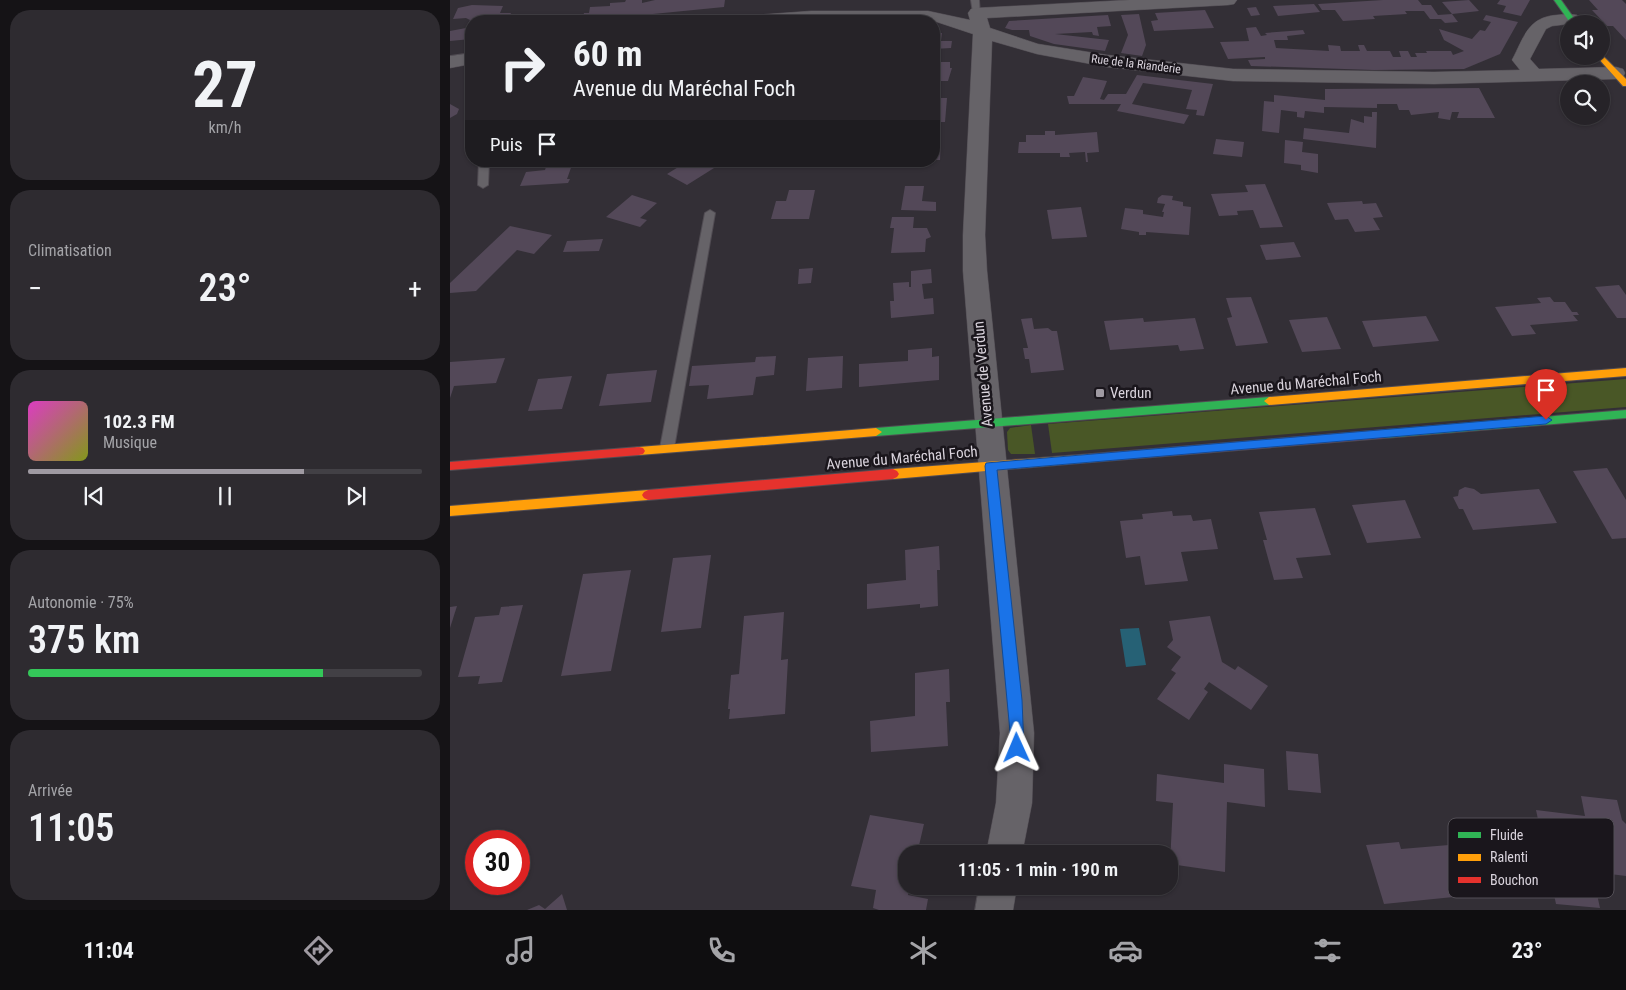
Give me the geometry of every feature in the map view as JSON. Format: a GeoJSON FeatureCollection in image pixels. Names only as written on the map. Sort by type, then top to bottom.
{"type":"FeatureCollection","features":[{"type":"Feature","properties":{"kind":"main road"},"geometry":{"type":"LineString","coordinates":[[1557,0],[1568,15]]}},
{"type":"Feature","properties":{"kind":"main road"},"geometry":{"type":"LineString","coordinates":[[1609,65],[1621,79]]}},
{"type":"Feature","properties":{"kind":"main road","name":"Avenue du Maréchal Foch"},"geometry":{"type":"LineString","coordinates":[[450,466],[1626,372]]}},
{"type":"Feature","properties":{"kind":"main road","name":"Avenue du Maréchal Foch"},"geometry":{"type":"LineString","coordinates":[[450,511],[1626,414]]}},
{"type":"Feature","properties":{"kind":"street"},"geometry":{"type":"LineString","coordinates":[[978,15],[1228,0]]}},
{"type":"Feature","properties":{"kind":"street","name":"Rue de la Rianderie"},"geometry":{"type":"LineString","coordinates":[[940,19],[959,22],[978,15],[1025,46],[1081,57],[1232,75],[1372,78],[1535,76],[1621,79]]}},
{"type":"Feature","properties":{"kind":"street","name":"Avenue de Verdun"},"geometry":{"type":"LineString","coordinates":[[978,15],[974,252],[990,466],[1017,732],[1014,803],[1006,845]]}},
{"type":"Feature","properties":{"kind":"street"},"geometry":{"type":"LineString","coordinates":[[1535,76],[1521,60],[1539,26],[1548,21],[1560,21]]}},
{"type":"Feature","properties":{"kind":"street"},"geometry":{"type":"LineString","coordinates":[[450,62],[465,59]]}},
{"type":"Feature","properties":{"kind":"street"},"geometry":{"type":"LineString","coordinates":[[994,910],[996,895]]}},
{"type":"Feature","properties":{"kind":"lane"},"geometry":{"type":"LineString","coordinates":[[483,185],[484,167]]}},
{"type":"Feature","properties":{"kind":"lane"},"geometry":{"type":"LineString","coordinates":[[667,448],[710,213]]}},
{"type":"Feature","properties":{"kind":"green space"},"geometry":{"type":"Polygon","coordinates":[[[1626,379],[1626,407],[1052,453],[1048,424],[1626,379]]]}},
{"type":"Feature","properties":{"kind":"green space"},"geometry":{"type":"Polygon","coordinates":[[[1031,425],[1035,454],[1011,454],[1008,450],[1007,432],[1010,428],[1031,425]]]}},
{"type":"Feature","properties":{"kind":"water"},"geometry":{"type":"Polygon","coordinates":[[[1139,628],[1146,665],[1126,667],[1120,629],[1139,628]]]}},
{"type":"Feature","properties":{"kind":"building"},"geometry":{"type":"Polygon","coordinates":[[[626,0],[642,0],[642,3],[655,0],[725,0],[724,7],[643,15],[584,15],[584,13],[589,13],[590,7],[610,6],[610,3],[625,2],[626,0]]]}},
{"type":"Feature","properties":{"kind":"building"},"geometry":{"type":"Polygon","coordinates":[[[1418,0],[1422,5],[1431,5],[1438,15],[1452,14],[1458,22],[1445,23],[1441,19],[1430,19],[1424,11],[1405,11],[1407,14],[1373,16],[1375,19],[1343,21],[1335,10],[1322,10],[1318,4],[1418,0]]]}},
{"type":"Feature","properties":{"kind":"building"},"geometry":{"type":"Polygon","coordinates":[[[1469,0],[1479,11],[1452,14],[1442,2],[1469,0]]]}},
{"type":"Feature","properties":{"kind":"building"},"geometry":{"type":"Polygon","coordinates":[[[1500,0],[1530,0],[1521,16],[1503,12],[1506,6],[1497,4],[1500,0]]]}},
{"type":"Feature","properties":{"kind":"building"},"geometry":{"type":"Polygon","coordinates":[[[1589,0],[1622,0],[1626,4],[1626,40],[1613,26],[1610,26],[1610,15],[1597,15],[1592,10],[1598,10],[1589,0]]]}},
{"type":"Feature","properties":{"kind":"building"},"geometry":{"type":"Polygon","coordinates":[[[1314,4],[1320,12],[1278,16],[1273,6],[1314,4]]]}},
{"type":"Feature","properties":{"kind":"building"},"geometry":{"type":"Polygon","coordinates":[[[472,5],[503,6],[500,13],[511,13],[510,15],[465,15],[465,18],[453,19],[458,8],[472,5]]]}},
{"type":"Feature","properties":{"kind":"building"},"geometry":{"type":"Polygon","coordinates":[[[1256,7],[1260,15],[1251,16],[1247,8],[1256,7]]]}},
{"type":"Feature","properties":{"kind":"building"},"geometry":{"type":"Polygon","coordinates":[[[1205,10],[1214,28],[1154,31],[1151,21],[1158,20],[1155,13],[1205,10]]]}},
{"type":"Feature","properties":{"kind":"building"},"geometry":{"type":"Polygon","coordinates":[[[1139,14],[1146,45],[1142,56],[1121,53],[1128,35],[1121,15],[1139,14]]]}},
{"type":"Feature","properties":{"kind":"building"},"geometry":{"type":"Polygon","coordinates":[[[1108,15],[1111,26],[1097,27],[1099,36],[1093,35],[1092,32],[1055,34],[1109,40],[1105,51],[1054,44],[1030,36],[1029,30],[1005,28],[1009,21],[1108,15]]]}},
{"type":"Feature","properties":{"kind":"building"},"geometry":{"type":"Polygon","coordinates":[[[1486,15],[1518,22],[1500,54],[1464,69],[1374,70],[1251,66],[1248,60],[1265,59],[1265,57],[1228,59],[1220,42],[1249,41],[1246,28],[1256,27],[1261,36],[1267,35],[1265,33],[1303,30],[1305,34],[1287,36],[1288,40],[1274,40],[1276,48],[1329,51],[1328,45],[1340,46],[1341,51],[1360,51],[1358,45],[1364,45],[1367,51],[1390,51],[1393,57],[1401,57],[1399,51],[1408,51],[1411,57],[1417,57],[1415,53],[1427,53],[1426,51],[1451,51],[1453,55],[1464,51],[1444,40],[1439,29],[1472,39],[1480,30],[1485,31],[1491,22],[1483,20],[1486,15]]]}},
{"type":"Feature","properties":{"kind":"building"},"geometry":{"type":"Polygon","coordinates":[[[465,28],[465,40],[450,41],[450,31],[465,28]]]}},
{"type":"Feature","properties":{"kind":"building"},"geometry":{"type":"Polygon","coordinates":[[[940,33],[942,33],[941,41],[952,41],[951,48],[940,49],[940,33]]]}},
{"type":"Feature","properties":{"kind":"building"},"geometry":{"type":"Polygon","coordinates":[[[940,62],[950,62],[950,68],[952,68],[948,81],[940,81],[940,62]]]}},
{"type":"Feature","properties":{"kind":"building"},"geometry":{"type":"Polygon","coordinates":[[[1137,75],[1213,84],[1204,116],[1196,115],[1197,110],[1186,109],[1192,90],[1143,83],[1132,104],[1189,115],[1184,124],[1117,111],[1121,104],[1069,104],[1067,96],[1074,96],[1083,77],[1107,81],[1100,99],[1104,100],[1108,94],[1126,94],[1137,75]]]}},
{"type":"Feature","properties":{"kind":"building"},"geometry":{"type":"Polygon","coordinates":[[[1479,88],[1495,118],[1457,118],[1459,112],[1452,112],[1450,120],[1438,118],[1439,112],[1411,115],[1409,110],[1399,110],[1397,104],[1377,104],[1377,108],[1324,107],[1324,113],[1305,111],[1304,118],[1297,117],[1297,112],[1281,110],[1279,133],[1262,131],[1264,101],[1274,102],[1274,95],[1325,100],[1325,89],[1479,88]]]}},
{"type":"Feature","properties":{"kind":"building"},"geometry":{"type":"Polygon","coordinates":[[[940,98],[947,98],[945,122],[940,122],[940,98]]]}},
{"type":"Feature","properties":{"kind":"building"},"geometry":{"type":"Polygon","coordinates":[[[450,104],[459,109],[457,114],[450,118],[450,104]]]}},
{"type":"Feature","properties":{"kind":"building"},"geometry":{"type":"Polygon","coordinates":[[[1372,112],[1377,112],[1376,148],[1303,139],[1304,128],[1349,133],[1351,119],[1364,123],[1364,116],[1372,117],[1372,112]]]}},
{"type":"Feature","properties":{"kind":"building"},"geometry":{"type":"Polygon","coordinates":[[[1045,131],[1055,131],[1055,135],[1097,132],[1099,152],[1087,153],[1088,162],[1086,162],[1085,152],[1069,153],[1070,157],[1060,157],[1060,153],[1018,153],[1019,142],[1026,142],[1026,135],[1045,135],[1045,131]]]}},
{"type":"Feature","properties":{"kind":"building"},"geometry":{"type":"Polygon","coordinates":[[[1216,139],[1244,142],[1242,157],[1213,154],[1216,139]]]}},
{"type":"Feature","properties":{"kind":"building"},"geometry":{"type":"Polygon","coordinates":[[[1285,140],[1303,142],[1302,152],[1318,154],[1318,173],[1301,170],[1301,165],[1284,163],[1285,140]]]}},
{"type":"Feature","properties":{"kind":"building"},"geometry":{"type":"Polygon","coordinates":[[[546,167],[571,167],[567,179],[570,179],[568,183],[520,186],[526,172],[545,170],[546,167]]]}},
{"type":"Feature","properties":{"kind":"building"},"geometry":{"type":"Polygon","coordinates":[[[678,167],[716,167],[687,185],[667,174],[678,167]]]}},
{"type":"Feature","properties":{"kind":"building"},"geometry":{"type":"Polygon","coordinates":[[[1265,184],[1283,227],[1260,228],[1253,210],[1237,211],[1238,215],[1219,216],[1211,194],[1248,192],[1245,185],[1265,184]]]}},
{"type":"Feature","properties":{"kind":"building"},"geometry":{"type":"Polygon","coordinates":[[[905,186],[924,186],[922,201],[936,202],[936,211],[901,210],[905,186]]]}},
{"type":"Feature","properties":{"kind":"building"},"geometry":{"type":"Polygon","coordinates":[[[789,190],[815,190],[809,219],[771,219],[776,201],[786,201],[789,190]]]}},
{"type":"Feature","properties":{"kind":"building"},"geometry":{"type":"Polygon","coordinates":[[[632,195],[657,203],[640,218],[647,220],[640,227],[606,217],[632,195]]]}},
{"type":"Feature","properties":{"kind":"building"},"geometry":{"type":"Polygon","coordinates":[[[1162,195],[1173,196],[1172,200],[1183,202],[1183,206],[1191,207],[1189,235],[1146,232],[1146,235],[1139,235],[1139,232],[1121,229],[1125,208],[1143,210],[1143,214],[1163,217],[1164,212],[1162,212],[1165,204],[1157,203],[1158,198],[1162,195]]]}},
{"type":"Feature","properties":{"kind":"building"},"geometry":{"type":"Polygon","coordinates":[[[1362,201],[1363,204],[1376,203],[1383,217],[1373,218],[1380,230],[1355,232],[1348,219],[1335,220],[1327,203],[1362,201]]]}},
{"type":"Feature","properties":{"kind":"building"},"geometry":{"type":"Polygon","coordinates":[[[1081,207],[1087,237],[1052,239],[1047,210],[1081,207]]]}},
{"type":"Feature","properties":{"kind":"building"},"geometry":{"type":"Polygon","coordinates":[[[892,217],[914,217],[913,228],[927,228],[931,237],[926,239],[925,252],[891,253],[894,228],[890,228],[892,217]]]}},
{"type":"Feature","properties":{"kind":"building"},"geometry":{"type":"Polygon","coordinates":[[[510,226],[552,235],[534,254],[517,250],[476,291],[450,293],[450,283],[510,226]]]}},
{"type":"Feature","properties":{"kind":"building"},"geometry":{"type":"Polygon","coordinates":[[[603,239],[599,251],[563,252],[567,241],[603,239]]]}},
{"type":"Feature","properties":{"kind":"building"},"geometry":{"type":"Polygon","coordinates":[[[1294,242],[1301,257],[1266,260],[1260,245],[1294,242]]]}},
{"type":"Feature","properties":{"kind":"building"},"geometry":{"type":"Polygon","coordinates":[[[813,268],[811,283],[798,284],[799,269],[813,268]]]}},
{"type":"Feature","properties":{"kind":"building"},"geometry":{"type":"Polygon","coordinates":[[[931,269],[932,283],[922,284],[924,299],[933,298],[934,314],[891,318],[890,301],[894,301],[893,283],[909,282],[909,287],[911,287],[911,271],[931,269]]]}},
{"type":"Feature","properties":{"kind":"building"},"geometry":{"type":"Polygon","coordinates":[[[1619,285],[1626,295],[1626,318],[1617,318],[1595,287],[1619,285]]]}},
{"type":"Feature","properties":{"kind":"building"},"geometry":{"type":"Polygon","coordinates":[[[1251,297],[1268,343],[1236,346],[1227,318],[1232,317],[1226,298],[1251,297]]]}},
{"type":"Feature","properties":{"kind":"building"},"geometry":{"type":"Polygon","coordinates":[[[1550,297],[1554,302],[1565,302],[1572,312],[1577,312],[1579,315],[1573,315],[1578,321],[1530,325],[1536,334],[1512,336],[1495,307],[1541,303],[1537,298],[1550,297]]]}},
{"type":"Feature","properties":{"kind":"building"},"geometry":{"type":"Polygon","coordinates":[[[1426,316],[1439,341],[1373,347],[1362,321],[1426,316]]]}},
{"type":"Feature","properties":{"kind":"building"},"geometry":{"type":"Polygon","coordinates":[[[1327,317],[1341,349],[1302,352],[1289,320],[1327,317]]]}},
{"type":"Feature","properties":{"kind":"building"},"geometry":{"type":"Polygon","coordinates":[[[1032,318],[1034,329],[1048,328],[1052,331],[1057,331],[1064,370],[1031,373],[1029,359],[1025,359],[1023,348],[1028,348],[1021,319],[1032,318]]]}},
{"type":"Feature","properties":{"kind":"building"},"geometry":{"type":"Polygon","coordinates":[[[1143,318],[1144,322],[1195,318],[1204,349],[1180,351],[1178,345],[1110,350],[1104,321],[1143,318]]]}},
{"type":"Feature","properties":{"kind":"building"},"geometry":{"type":"Polygon","coordinates":[[[932,348],[932,357],[939,356],[939,380],[859,387],[859,364],[908,361],[908,350],[932,348]]]}},
{"type":"Feature","properties":{"kind":"building"},"geometry":{"type":"Polygon","coordinates":[[[776,356],[774,375],[756,377],[753,395],[707,399],[709,385],[689,386],[692,366],[755,362],[756,357],[776,356]]]}},
{"type":"Feature","properties":{"kind":"building"},"geometry":{"type":"Polygon","coordinates":[[[843,356],[842,388],[806,391],[808,358],[843,356]]]}},
{"type":"Feature","properties":{"kind":"building"},"geometry":{"type":"Polygon","coordinates":[[[505,358],[496,383],[454,386],[450,398],[450,362],[505,358]]]}},
{"type":"Feature","properties":{"kind":"building"},"geometry":{"type":"Polygon","coordinates":[[[657,370],[651,402],[599,406],[607,374],[657,370]]]}},
{"type":"Feature","properties":{"kind":"building"},"geometry":{"type":"Polygon","coordinates":[[[572,376],[562,409],[528,411],[538,379],[572,376]]]}},
{"type":"Feature","properties":{"kind":"building"},"geometry":{"type":"Polygon","coordinates":[[[1607,468],[1626,500],[1626,538],[1612,539],[1573,471],[1607,468]]]}},
{"type":"Feature","properties":{"kind":"building"},"geometry":{"type":"Polygon","coordinates":[[[1465,487],[1474,489],[1481,494],[1539,489],[1557,523],[1473,530],[1463,509],[1459,509],[1453,497],[1458,496],[1459,490],[1465,487]]]}},
{"type":"Feature","properties":{"kind":"building"},"geometry":{"type":"Polygon","coordinates":[[[1405,500],[1421,538],[1367,543],[1352,505],[1405,500]]]}},
{"type":"Feature","properties":{"kind":"building"},"geometry":{"type":"Polygon","coordinates":[[[1315,508],[1331,555],[1296,558],[1303,578],[1274,580],[1263,540],[1267,540],[1259,512],[1315,508]]]}},
{"type":"Feature","properties":{"kind":"building"},"geometry":{"type":"Polygon","coordinates":[[[1172,511],[1173,516],[1191,515],[1193,521],[1211,519],[1218,549],[1181,552],[1188,581],[1145,585],[1140,556],[1126,558],[1120,521],[1143,519],[1142,514],[1172,511]]]}},
{"type":"Feature","properties":{"kind":"building"},"geometry":{"type":"Polygon","coordinates":[[[939,546],[940,570],[937,570],[938,606],[920,608],[920,604],[867,609],[867,584],[906,580],[905,550],[939,546]]]}},
{"type":"Feature","properties":{"kind":"building"},"geometry":{"type":"Polygon","coordinates":[[[711,555],[701,628],[661,632],[673,558],[711,555]]]}},
{"type":"Feature","properties":{"kind":"building"},"geometry":{"type":"Polygon","coordinates":[[[631,570],[611,671],[561,676],[583,574],[631,570]]]}},
{"type":"Feature","properties":{"kind":"building"},"geometry":{"type":"Polygon","coordinates":[[[523,605],[502,682],[478,684],[480,676],[458,677],[475,617],[499,615],[501,607],[523,605]]]}},
{"type":"Feature","properties":{"kind":"building"},"geometry":{"type":"Polygon","coordinates":[[[457,606],[450,628],[450,607],[457,606]]]}},
{"type":"Feature","properties":{"kind":"building"},"geometry":{"type":"Polygon","coordinates":[[[784,612],[781,660],[788,659],[785,714],[729,719],[731,675],[739,674],[744,616],[784,612]]]}},
{"type":"Feature","properties":{"kind":"building"},"geometry":{"type":"Polygon","coordinates":[[[1210,616],[1222,662],[1235,670],[1238,666],[1268,686],[1251,710],[1209,682],[1204,689],[1208,692],[1189,720],[1157,699],[1176,673],[1171,670],[1181,657],[1167,647],[1173,640],[1169,621],[1210,616]]]}},
{"type":"Feature","properties":{"kind":"building"},"geometry":{"type":"Polygon","coordinates":[[[949,669],[950,702],[946,702],[948,746],[871,752],[870,721],[915,716],[915,673],[949,669]]]}},
{"type":"Feature","properties":{"kind":"building"},"geometry":{"type":"Polygon","coordinates":[[[1286,751],[1318,754],[1321,793],[1288,790],[1286,751]]]}},
{"type":"Feature","properties":{"kind":"building"},"geometry":{"type":"Polygon","coordinates":[[[1224,764],[1264,769],[1265,807],[1227,802],[1225,872],[1178,865],[1178,845],[1171,845],[1173,803],[1156,801],[1157,774],[1224,783],[1224,764]]]}},
{"type":"Feature","properties":{"kind":"building"},"geometry":{"type":"Polygon","coordinates":[[[1581,796],[1617,800],[1622,820],[1626,824],[1626,876],[1614,874],[1614,818],[1538,818],[1536,810],[1585,816],[1581,796]]]}},
{"type":"Feature","properties":{"kind":"building"},"geometry":{"type":"Polygon","coordinates":[[[870,815],[924,824],[919,845],[898,845],[898,895],[928,899],[926,910],[879,910],[873,908],[876,890],[851,886],[870,815]]]}},
{"type":"Feature","properties":{"kind":"building"},"geometry":{"type":"Polygon","coordinates":[[[1399,842],[1401,849],[1448,845],[1448,898],[1384,904],[1366,845],[1399,842]]]}},
{"type":"Feature","properties":{"kind":"building"},"geometry":{"type":"Polygon","coordinates":[[[562,894],[567,910],[527,910],[539,905],[545,909],[562,894]]]}},
{"type":"Feature","properties":{"kind":"building"},"geometry":{"type":"Polygon","coordinates":[[[1555,898],[1598,898],[1600,908],[1556,904],[1555,898]]]}},
{"type":"Feature","properties":{"kind":"traffic: fast"},"geometry":{"type":"LineString","coordinates":[[1557,0],[1568,15]]}},
{"type":"Feature","properties":{"kind":"traffic: fast"},"geometry":{"type":"LineString","coordinates":[[876,432],[1269,401]]}},
{"type":"Feature","properties":{"kind":"traffic: fast"},"geometry":{"type":"LineString","coordinates":[[1384,434],[1626,414]]}},
{"type":"Feature","properties":{"kind":"traffic: slow"},"geometry":{"type":"LineString","coordinates":[[1609,65],[1626,84]]}},
{"type":"Feature","properties":{"kind":"traffic: slow"},"geometry":{"type":"LineString","coordinates":[[1269,401],[1626,372]]}},
{"type":"Feature","properties":{"kind":"traffic: slow"},"geometry":{"type":"LineString","coordinates":[[639,451],[876,432]]}},
{"type":"Feature","properties":{"kind":"traffic: slow"},"geometry":{"type":"LineString","coordinates":[[893,474],[1092,458]]}},
{"type":"Feature","properties":{"kind":"traffic: slow"},"geometry":{"type":"LineString","coordinates":[[450,511],[648,495]]}},
{"type":"Feature","properties":{"kind":"traffic: jam"},"geometry":{"type":"LineString","coordinates":[[1092,458],[1384,434]]}},
{"type":"Feature","properties":{"kind":"traffic: jam"},"geometry":{"type":"LineString","coordinates":[[450,466],[639,451]]}},
{"type":"Feature","properties":{"kind":"traffic: jam"},"geometry":{"type":"LineString","coordinates":[[648,495],[893,474]]}},
{"type":"Feature","properties":{"kind":"place","name":"Verdun"},"geometry":{"type":"Point","coordinates":[1100,393]}},
{"type":"Feature","properties":{"kind":"route"},"geometry":{"type":"LineString","coordinates":[[1017,748],[1015,700],[995,497],[990,466],[1546,420]]}}]}
